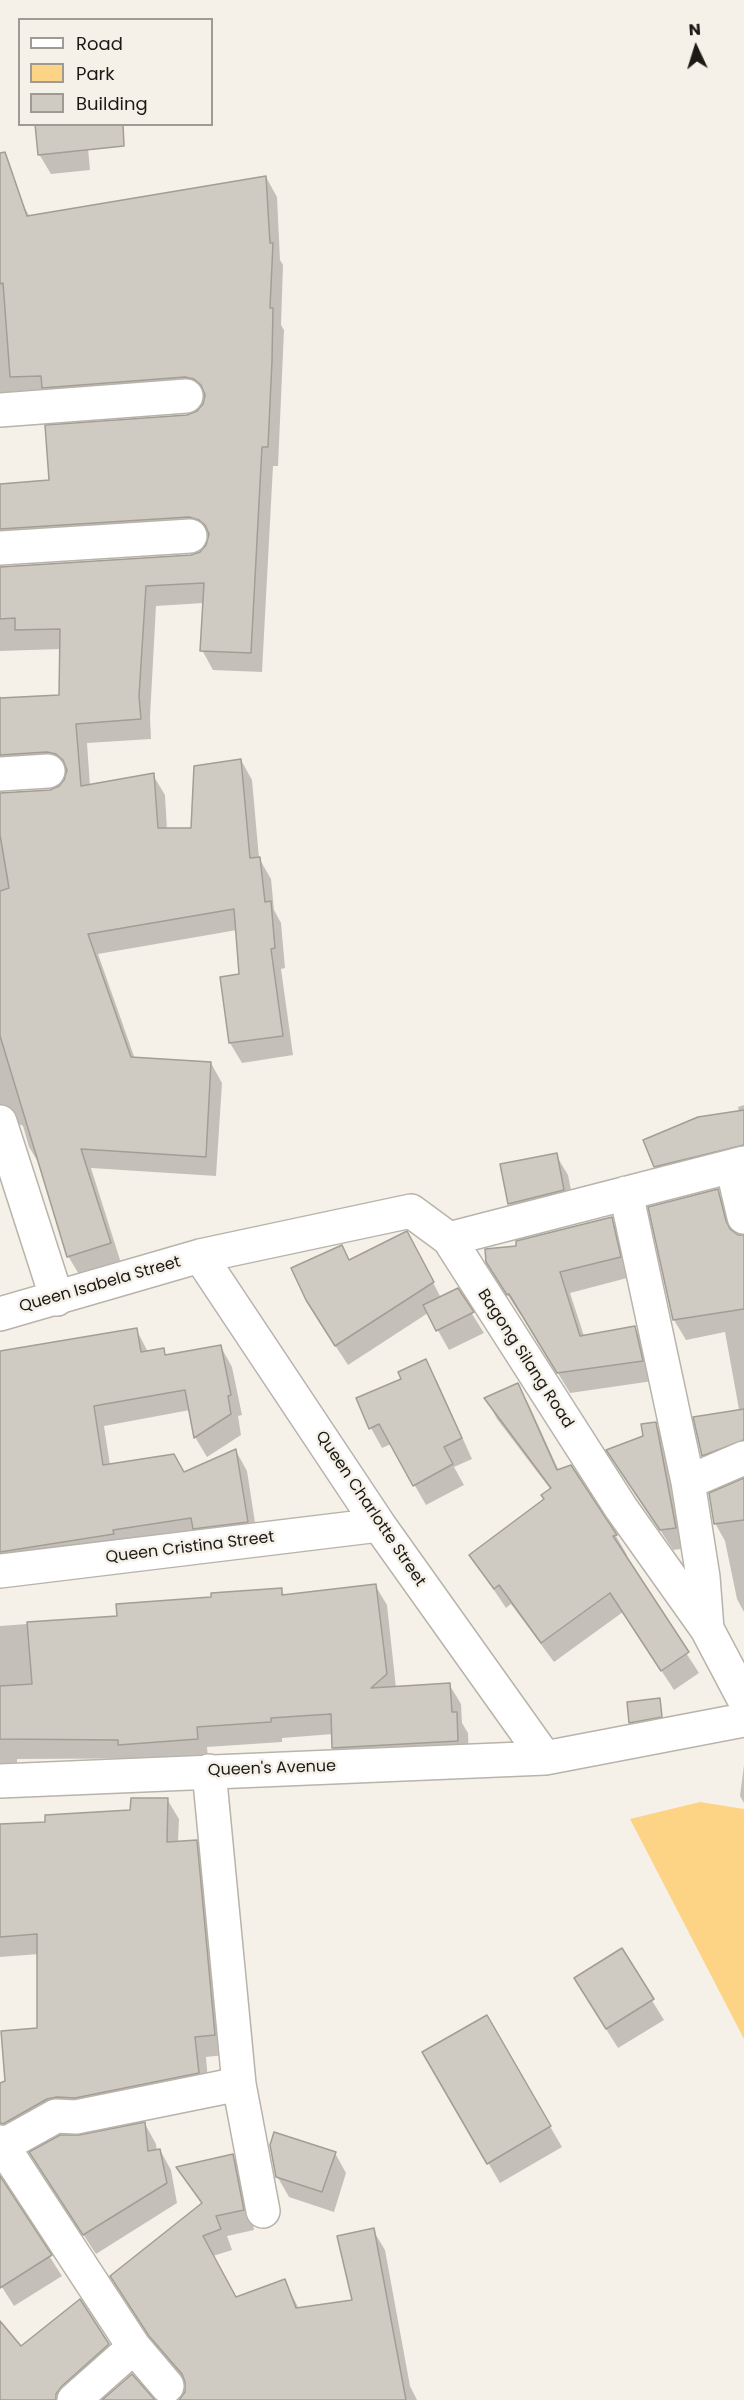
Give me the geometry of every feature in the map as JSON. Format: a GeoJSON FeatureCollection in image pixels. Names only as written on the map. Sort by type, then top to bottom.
{"type":"FeatureCollection","features":[{"type":"Feature","properties":{"kind":"street"},"geometry":{"type":"LineString","coordinates":[[0,410],[186,396]]}},
{"type":"Feature","properties":{"kind":"street"},"geometry":{"type":"LineString","coordinates":[[0,548],[190,536]]}},
{"type":"Feature","properties":{"kind":"street"},"geometry":{"type":"LineString","coordinates":[[0,774],[48,771]]}},
{"type":"Feature","properties":{"kind":"street"},"geometry":{"type":"LineString","coordinates":[[0,1122],[57,1299]]}},
{"type":"Feature","properties":{"kind":"street"},"geometry":{"type":"LineString","coordinates":[[449,1239],[738,1164],[744,1217]]}},
{"type":"Feature","properties":{"kind":"street"},"geometry":{"type":"LineString","coordinates":[[626,1192],[688,1482],[703,1577],[707,1629]]}},
{"type":"Feature","properties":{"kind":"street","name":"Bagong Silang Road"},"geometry":{"type":"LineString","coordinates":[[200,1256],[411,1211],[449,1239],[621,1508],[707,1629],[744,1699]]}},
{"type":"Feature","properties":{"kind":"street","name":"Queen Isabela Street"},"geometry":{"type":"LineString","coordinates":[[0,1314],[200,1256]]}},
{"type":"Feature","properties":{"kind":"street","name":"Queen Charlotte Street"},"geometry":{"type":"LineString","coordinates":[[200,1256],[379,1525],[545,1758]]}},
{"type":"Feature","properties":{"kind":"street"},"geometry":{"type":"LineString","coordinates":[[688,1482],[744,1458]]}},
{"type":"Feature","properties":{"kind":"street","name":"Queen Cristina Street"},"geometry":{"type":"LineString","coordinates":[[0,1571],[379,1525]]}},
{"type":"Feature","properties":{"kind":"street","name":"Queen's Avenue"},"geometry":{"type":"LineString","coordinates":[[0,1781],[545,1758],[744,1720]]}},
{"type":"Feature","properties":{"kind":"street"},"geometry":{"type":"LineString","coordinates":[[209,1771],[239,2084],[263,2211]]}},
{"type":"Feature","properties":{"kind":"street"},"geometry":{"type":"LineString","coordinates":[[167,2386],[134,2347],[1,2144],[56,2116],[76,2117],[239,2084]]}},
{"type":"Feature","properties":{"kind":"street"},"geometry":{"type":"LineString","coordinates":[[74,2400],[134,2347]]}},
{"type":"Feature","properties":{"kind":"green space"},"geometry":{"type":"Polygon","coordinates":[[[700,1802],[744,1809],[744,2039],[630,1819],[700,1802]]]}},
{"type":"Feature","properties":{"kind":"building"},"geometry":{"type":"Polygon","coordinates":[[[35,126],[123,126],[124,146],[38,155],[35,126]]]}},
{"type":"Feature","properties":{"kind":"building"},"geometry":{"type":"Polygon","coordinates":[[[5,152],[27,216],[266,176],[270,243],[273,243],[270,308],[273,308],[272,361],[268,447],[262,447],[251,653],[200,651],[204,583],[146,586],[139,696],[141,719],[76,724],[81,786],[154,773],[158,828],[191,828],[194,766],[241,759],[250,858],[260,857],[265,902],[271,901],[275,948],[271,949],[283,1036],[229,1043],[220,977],[239,974],[234,909],[88,934],[131,1057],[211,1062],[206,1157],[81,1149],[111,1243],[67,1257],[0,1036],[0,891],[9,888],[0,835],[0,793],[50,790],[59,786],[67,770],[63,760],[56,754],[47,752],[0,755],[0,698],[59,695],[60,629],[15,630],[15,618],[0,619],[0,567],[191,555],[200,552],[206,545],[209,534],[205,525],[189,517],[0,529],[0,484],[49,480],[45,425],[187,415],[197,411],[203,404],[205,395],[201,385],[194,379],[185,377],[42,388],[41,376],[10,377],[3,283],[0,284],[0,153],[5,152]]]}},
{"type":"Feature","properties":{"kind":"building"},"geometry":{"type":"Polygon","coordinates":[[[744,1110],[744,1145],[654,1167],[643,1140],[698,1117],[744,1110]]]}},
{"type":"Feature","properties":{"kind":"building"},"geometry":{"type":"Polygon","coordinates":[[[557,1153],[564,1190],[508,1204],[500,1164],[557,1153]]]}},
{"type":"Feature","properties":{"kind":"building"},"geometry":{"type":"Polygon","coordinates":[[[718,1189],[730,1229],[738,1235],[744,1235],[744,1309],[673,1320],[648,1207],[718,1189]]]}},
{"type":"Feature","properties":{"kind":"building"},"geometry":{"type":"Polygon","coordinates":[[[612,1217],[621,1257],[560,1272],[580,1336],[635,1326],[643,1361],[557,1373],[509,1294],[507,1295],[486,1262],[485,1249],[516,1246],[516,1241],[612,1217]]]}},
{"type":"Feature","properties":{"kind":"building"},"geometry":{"type":"Polygon","coordinates":[[[407,1231],[434,1282],[335,1346],[306,1300],[291,1268],[342,1245],[349,1260],[407,1231]]]}},
{"type":"Feature","properties":{"kind":"building"},"geometry":{"type":"Polygon","coordinates":[[[458,1288],[474,1312],[436,1331],[423,1305],[458,1288]]]}},
{"type":"Feature","properties":{"kind":"building"},"geometry":{"type":"Polygon","coordinates":[[[137,1328],[141,1352],[164,1348],[165,1355],[221,1345],[231,1395],[228,1396],[231,1414],[194,1438],[185,1390],[94,1406],[103,1465],[174,1454],[184,1472],[236,1449],[248,1522],[193,1529],[191,1518],[113,1530],[114,1534],[0,1552],[0,1351],[137,1328]]]}},
{"type":"Feature","properties":{"kind":"building"},"geometry":{"type":"Polygon","coordinates":[[[426,1359],[462,1438],[444,1447],[453,1464],[413,1486],[379,1424],[369,1429],[356,1398],[401,1379],[398,1372],[426,1359]]]}},
{"type":"Feature","properties":{"kind":"building"},"geometry":{"type":"Polygon","coordinates":[[[518,1383],[557,1470],[571,1465],[617,1535],[613,1536],[689,1652],[661,1671],[610,1593],[541,1643],[499,1585],[494,1589],[469,1555],[544,1499],[541,1495],[551,1488],[484,1398],[518,1383]]]}},
{"type":"Feature","properties":{"kind":"building"},"geometry":{"type":"Polygon","coordinates":[[[744,1409],[744,1440],[702,1456],[693,1417],[744,1409]]]}},
{"type":"Feature","properties":{"kind":"building"},"geometry":{"type":"Polygon","coordinates":[[[656,1422],[676,1528],[660,1530],[606,1450],[643,1436],[641,1424],[656,1422]]]}},
{"type":"Feature","properties":{"kind":"building"},"geometry":{"type":"Polygon","coordinates":[[[744,1478],[744,1520],[714,1524],[709,1493],[744,1478]]]}},
{"type":"Feature","properties":{"kind":"building"},"geometry":{"type":"Polygon","coordinates":[[[376,1584],[387,1674],[371,1688],[450,1683],[452,1712],[457,1712],[458,1741],[332,1748],[331,1714],[271,1718],[271,1722],[197,1727],[198,1739],[118,1745],[118,1740],[0,1739],[0,1686],[32,1684],[27,1622],[117,1616],[116,1604],[211,1597],[211,1593],[282,1588],[282,1595],[376,1584]]]}},
{"type":"Feature","properties":{"kind":"building"},"geometry":{"type":"Polygon","coordinates":[[[660,1698],[662,1717],[629,1723],[627,1702],[660,1698]]]}},
{"type":"Feature","properties":{"kind":"building"},"geometry":{"type":"Polygon","coordinates":[[[131,1798],[168,1798],[167,1842],[197,1840],[215,2035],[195,2037],[199,2073],[75,2098],[47,2099],[3,2124],[0,2123],[0,2083],[5,2081],[1,2031],[37,2028],[37,1934],[0,1937],[0,1824],[45,1822],[45,1815],[130,1810],[131,1798]]]}},
{"type":"Feature","properties":{"kind":"building"},"geometry":{"type":"Polygon","coordinates":[[[622,1948],[654,1999],[606,2029],[574,1978],[622,1948]]]}},
{"type":"Feature","properties":{"kind":"building"},"geometry":{"type":"Polygon","coordinates":[[[487,2015],[551,2126],[487,2164],[422,2052],[487,2015]]]}},
{"type":"Feature","properties":{"kind":"building"},"geometry":{"type":"Polygon","coordinates":[[[145,2122],[148,2151],[160,2149],[167,2183],[83,2235],[29,2152],[60,2135],[79,2135],[145,2122]]]}},
{"type":"Feature","properties":{"kind":"building"},"geometry":{"type":"Polygon","coordinates":[[[274,2132],[336,2152],[322,2192],[276,2177],[270,2145],[274,2132]]]}},
{"type":"Feature","properties":{"kind":"building"},"geometry":{"type":"Polygon","coordinates":[[[233,2154],[244,2210],[216,2216],[221,2229],[203,2236],[236,2297],[285,2279],[296,2308],[352,2300],[337,2236],[374,2228],[406,2400],[179,2400],[185,2392],[182,2374],[149,2336],[110,2276],[202,2203],[176,2167],[233,2154]]]}},
{"type":"Feature","properties":{"kind":"building"},"geometry":{"type":"Polygon","coordinates":[[[0,2176],[52,2255],[0,2288],[0,2176]]]}},
{"type":"Feature","properties":{"kind":"building"},"geometry":{"type":"Polygon","coordinates":[[[80,2299],[109,2344],[62,2386],[56,2394],[56,2400],[0,2400],[0,2321],[21,2346],[80,2299]]]}},
{"type":"Feature","properties":{"kind":"building"},"geometry":{"type":"Polygon","coordinates":[[[132,2374],[155,2400],[102,2400],[132,2374]]]}}]}
